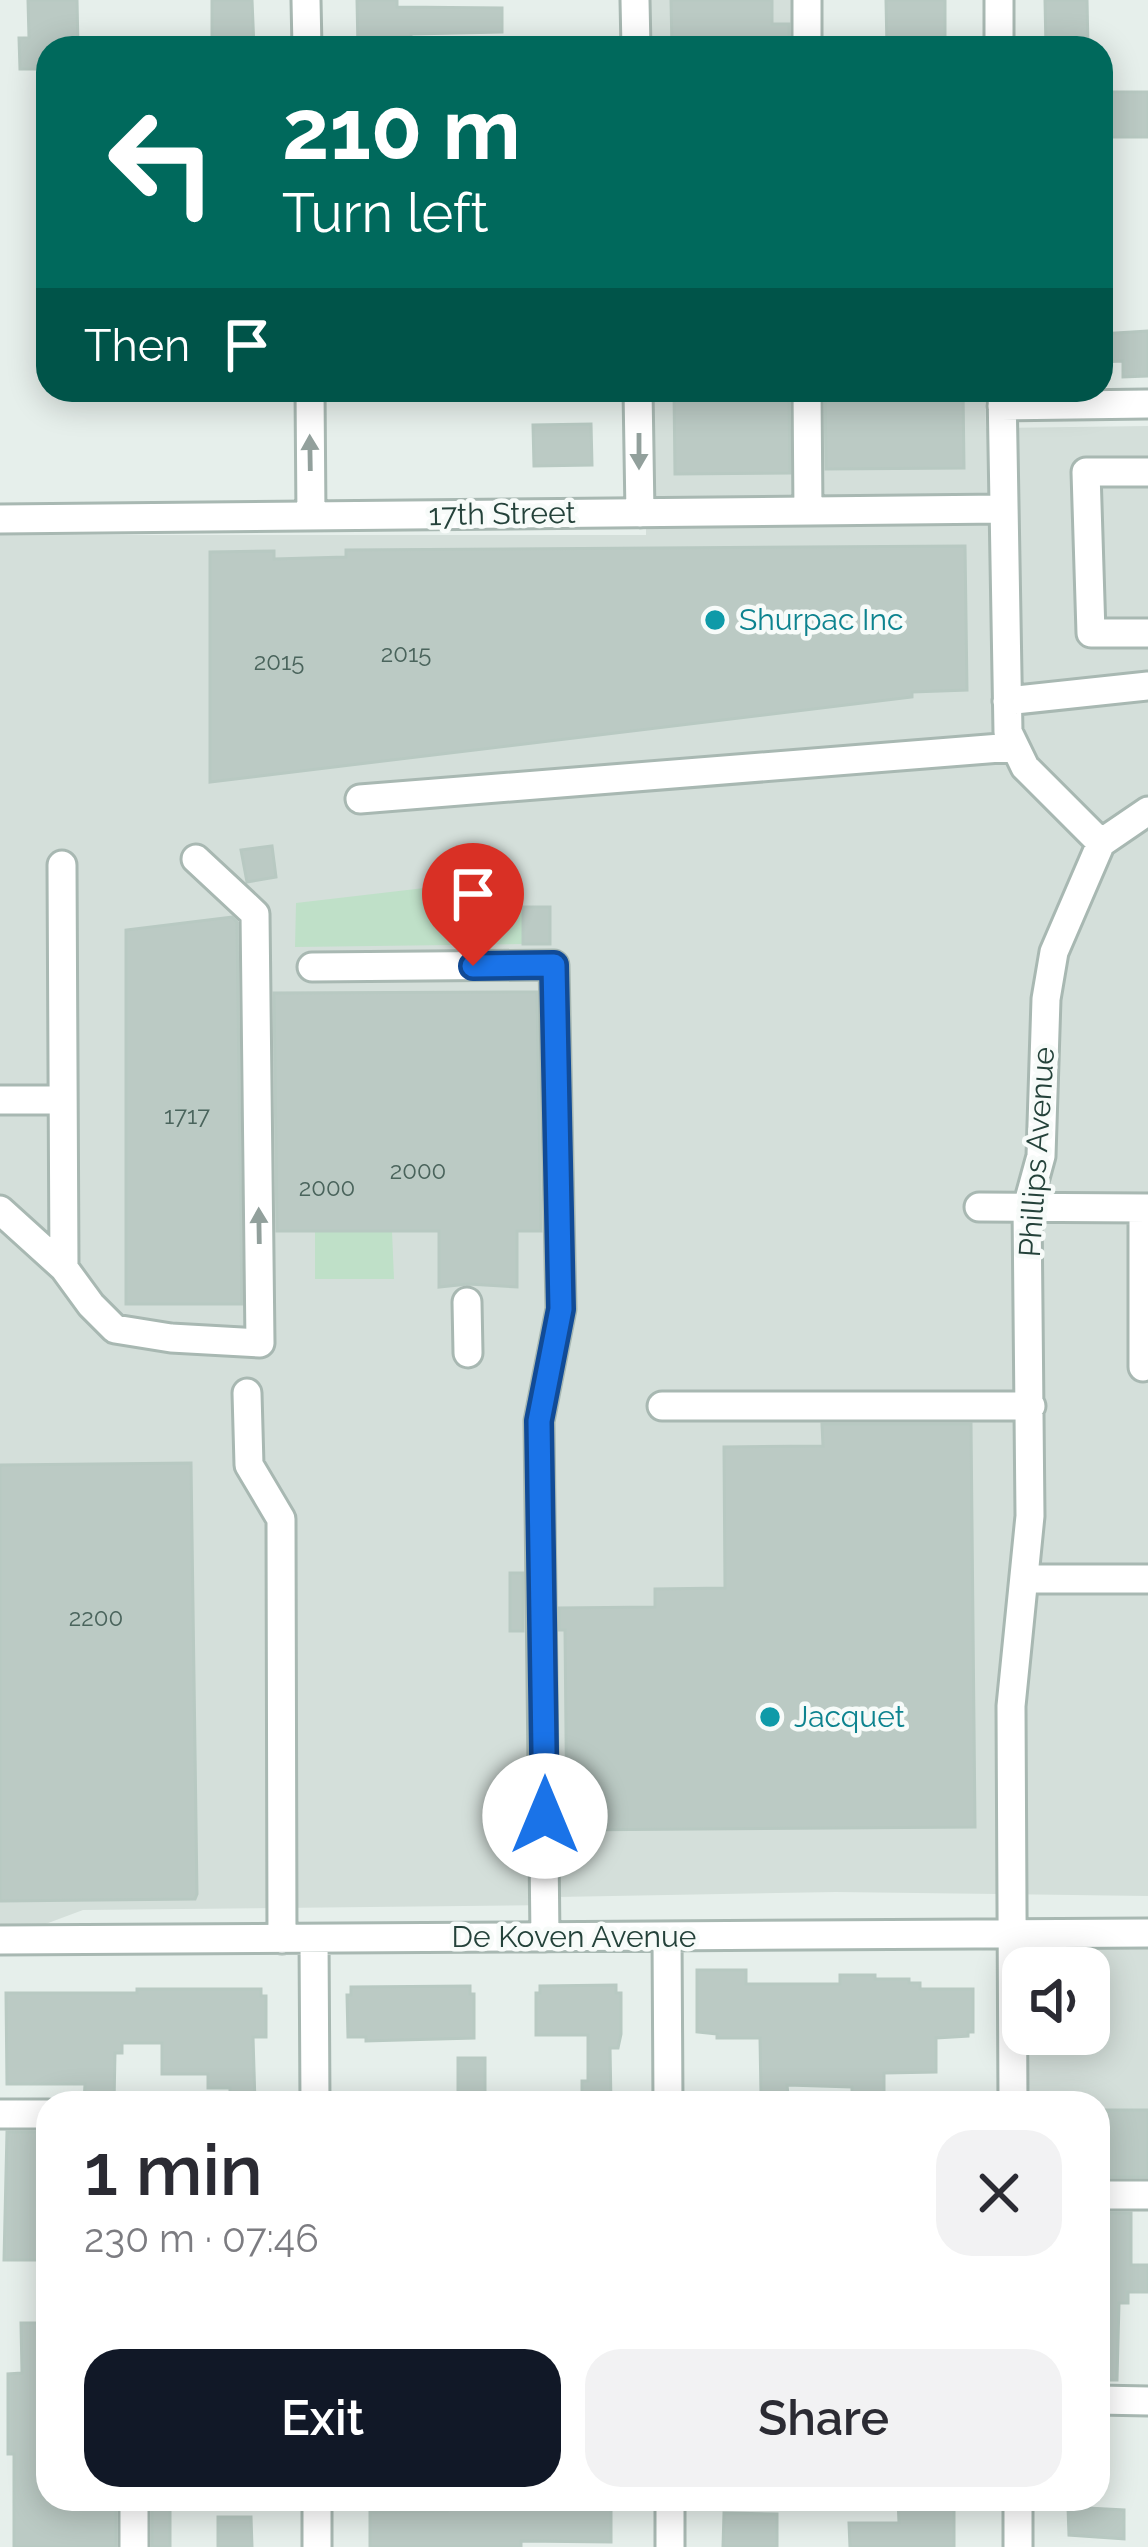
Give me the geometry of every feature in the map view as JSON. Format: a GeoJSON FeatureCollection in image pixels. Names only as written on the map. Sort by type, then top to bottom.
{"type":"FeatureCollection","features":[{"type":"Feature","properties":{"kind":"street"},"geometry":{"type":"LineString","coordinates":[[306,0],[307,36]]}},
{"type":"Feature","properties":{"kind":"street"},"geometry":{"type":"LineString","coordinates":[[635,0],[635,36]]}},
{"type":"Feature","properties":{"kind":"street"},"geometry":{"type":"LineString","coordinates":[[807,0],[807,36]]}},
{"type":"Feature","properties":{"kind":"street"},"geometry":{"type":"LineString","coordinates":[[999,0],[999,36]]}},
{"type":"Feature","properties":{"kind":"street"},"geometry":{"type":"LineString","coordinates":[[310,402],[311,516]]}},
{"type":"Feature","properties":{"kind":"street"},"geometry":{"type":"LineString","coordinates":[[638,402],[640,513]]}},
{"type":"Feature","properties":{"kind":"street"},"geometry":{"type":"LineString","coordinates":[[808,402],[808,511]]}},
{"type":"Feature","properties":{"kind":"street"},"geometry":{"type":"LineString","coordinates":[[1002,402],[1007,701],[1012,747],[1054,798],[1101,843],[1148,811]]}},
{"type":"Feature","properties":{"kind":"street"},"geometry":{"type":"LineString","coordinates":[[1099,402],[1148,404]]}},
{"type":"Feature","properties":{"kind":"street"},"geometry":{"type":"LineString","coordinates":[[1148,472],[1086,472],[1091,633],[1148,633]]}},
{"type":"Feature","properties":{"kind":"street","name":"17th Street"},"geometry":{"type":"LineString","coordinates":[[0,519],[1003,509]]}},
{"type":"Feature","properties":{"kind":"street"},"geometry":{"type":"LineString","coordinates":[[1007,701],[1148,686]]}},
{"type":"Feature","properties":{"kind":"street"},"geometry":{"type":"LineString","coordinates":[[360,800],[1012,747]]}},
{"type":"Feature","properties":{"kind":"street","name":"Phillips Avenue"},"geometry":{"type":"LineString","coordinates":[[1013,2091],[1011,1706],[1030,1516],[1027,1207],[1041,1156],[1046,998],[1054,952],[1101,843]]}},
{"type":"Feature","properties":{"kind":"street"},"geometry":{"type":"LineString","coordinates":[[0,1210],[64,1268],[115,1329],[171,1338],[260,1342],[255,914],[196,859]]}},
{"type":"Feature","properties":{"kind":"street"},"geometry":{"type":"LineString","coordinates":[[62,865],[64,1268]]}},
{"type":"Feature","properties":{"kind":"street"},"geometry":{"type":"LineString","coordinates":[[311,968],[554,965],[561,1309],[539,1421],[545,1937]]}},
{"type":"Feature","properties":{"kind":"street"},"geometry":{"type":"LineString","coordinates":[[0,1100],[63,1100]]}},
{"type":"Feature","properties":{"kind":"street"},"geometry":{"type":"LineString","coordinates":[[979,1208],[1145,1208],[1143,1366]]}},
{"type":"Feature","properties":{"kind":"street"},"geometry":{"type":"LineString","coordinates":[[466,1302],[468,1353]]}},
{"type":"Feature","properties":{"kind":"street"},"geometry":{"type":"LineString","coordinates":[[247,1393],[249,1465],[281,1519],[282,1939]]}},
{"type":"Feature","properties":{"kind":"street"},"geometry":{"type":"LineString","coordinates":[[662,1406],[1031,1406]]}},
{"type":"Feature","properties":{"kind":"street"},"geometry":{"type":"LineString","coordinates":[[1024,1580],[1148,1579]]}},
{"type":"Feature","properties":{"kind":"street","name":"De Koven Avenue"},"geometry":{"type":"LineString","coordinates":[[0,1940],[1148,1933]]}},
{"type":"Feature","properties":{"kind":"street"},"geometry":{"type":"LineString","coordinates":[[667,1937],[668,2091]]}},
{"type":"Feature","properties":{"kind":"street"},"geometry":{"type":"LineString","coordinates":[[314,1939],[315,2091]]}},
{"type":"Feature","properties":{"kind":"street"},"geometry":{"type":"LineString","coordinates":[[0,2114],[36,2114]]}},
{"type":"Feature","properties":{"kind":"street"},"geometry":{"type":"LineString","coordinates":[[1110,2194],[1148,2195]]}},
{"type":"Feature","properties":{"kind":"street"},"geometry":{"type":"LineString","coordinates":[[1110,2401],[1148,2401]]}},
{"type":"Feature","properties":{"kind":"street"},"geometry":{"type":"LineString","coordinates":[[134,2511],[134,2547]]}},
{"type":"Feature","properties":{"kind":"street"},"geometry":{"type":"LineString","coordinates":[[317,2511],[317,2547]]}},
{"type":"Feature","properties":{"kind":"street"},"geometry":{"type":"LineString","coordinates":[[670,2511],[670,2547]]}},
{"type":"Feature","properties":{"kind":"street"},"geometry":{"type":"LineString","coordinates":[[1018,2511],[1018,2547]]}},
{"type":"Feature","properties":{"kind":"shaded area"},"geometry":{"type":"Polygon","coordinates":[[[645,0],[800,0],[801,36],[645,36],[645,0]]]}},
{"type":"Feature","properties":{"kind":"shaded area"},"geometry":{"type":"Polygon","coordinates":[[[646,402],[985,402],[986,428],[1148,426],[1148,1896],[836,1892],[557,1897],[556,1905],[83,1910],[0,1941],[0,535],[646,535],[646,402]]]}},
{"type":"Feature","properties":{"kind":"shaded area"},"geometry":{"type":"Polygon","coordinates":[[[1110,1949],[1148,1949],[1148,2189],[1110,2189],[1110,2091],[1027,2091],[1027,2055],[1110,2055],[1110,1949]]]}},
{"type":"Feature","properties":{"kind":"green space"},"geometry":{"type":"Polygon","coordinates":[[[510,878],[512,890],[522,895],[523,944],[295,947],[296,903],[510,878]]]}},
{"type":"Feature","properties":{"kind":"green space"},"geometry":{"type":"Polygon","coordinates":[[[315,1231],[392,1231],[394,1279],[315,1279],[315,1231]]]}},
{"type":"Feature","properties":{"kind":"building"},"geometry":{"type":"Polygon","coordinates":[[[28,0],[77,0],[78,36],[36,36],[36,69],[20,69],[19,38],[29,38],[28,0]]]}},
{"type":"Feature","properties":{"kind":"building"},"geometry":{"type":"Polygon","coordinates":[[[212,0],[252,0],[254,36],[212,36],[212,0]]]}},
{"type":"Feature","properties":{"kind":"building"},"geometry":{"type":"Polygon","coordinates":[[[357,0],[397,0],[397,7],[502,8],[502,32],[358,36],[357,0]]]}},
{"type":"Feature","properties":{"kind":"building"},"geometry":{"type":"Polygon","coordinates":[[[671,0],[772,0],[772,24],[789,24],[789,36],[672,36],[671,0]]]}},
{"type":"Feature","properties":{"kind":"building"},"geometry":{"type":"Polygon","coordinates":[[[886,0],[945,0],[945,36],[887,36],[886,0]]]}},
{"type":"Feature","properties":{"kind":"building"},"geometry":{"type":"Polygon","coordinates":[[[1045,0],[1087,0],[1088,36],[1046,36],[1045,0]]]}},
{"type":"Feature","properties":{"kind":"building"},"geometry":{"type":"Polygon","coordinates":[[[1113,92],[1148,92],[1148,137],[1113,137],[1113,92]]]}},
{"type":"Feature","properties":{"kind":"building"},"geometry":{"type":"Polygon","coordinates":[[[1148,331],[1148,376],[1123,377],[1123,361],[1113,361],[1113,333],[1148,331]]]}},
{"type":"Feature","properties":{"kind":"building"},"geometry":{"type":"Polygon","coordinates":[[[674,402],[789,402],[790,473],[675,474],[674,402]]]}},
{"type":"Feature","properties":{"kind":"building"},"geometry":{"type":"Polygon","coordinates":[[[825,402],[963,402],[964,468],[826,469],[825,402]]]}},
{"type":"Feature","properties":{"kind":"building"},"geometry":{"type":"Polygon","coordinates":[[[591,424],[592,465],[534,466],[533,425],[591,424]]]}},
{"type":"Feature","properties":{"kind":"building","name":"Shurpac Inc"},"geometry":{"type":"Polygon","coordinates":[[[965,546],[967,690],[912,692],[912,697],[210,782],[210,552],[274,551],[274,559],[346,557],[346,550],[965,546]]]}},
{"type":"Feature","properties":{"kind":"building"},"geometry":{"type":"Polygon","coordinates":[[[272,846],[276,877],[247,882],[241,850],[272,846]]]}},
{"type":"Feature","properties":{"kind":"building"},"geometry":{"type":"Polygon","coordinates":[[[523,907],[550,907],[550,944],[523,944],[523,907]]]}},
{"type":"Feature","properties":{"kind":"building"},"geometry":{"type":"Polygon","coordinates":[[[232,917],[237,922],[242,1304],[126,1304],[126,930],[232,917]]]}},
{"type":"Feature","properties":{"kind":"building"},"geometry":{"type":"Polygon","coordinates":[[[537,992],[541,1231],[517,1231],[517,1287],[439,1287],[439,1231],[277,1231],[274,993],[537,992]]]}},
{"type":"Feature","properties":{"kind":"building","name":"Jacquet"},"geometry":{"type":"Polygon","coordinates":[[[822,1424],[971,1424],[975,1827],[567,1830],[565,1630],[559,1630],[559,1608],[655,1607],[655,1589],[725,1588],[724,1447],[823,1446],[822,1424]]]}},
{"type":"Feature","properties":{"kind":"building"},"geometry":{"type":"Polygon","coordinates":[[[191,1463],[195,1899],[0,1901],[0,1465],[191,1463]]]}},
{"type":"Feature","properties":{"kind":"building"},"geometry":{"type":"Polygon","coordinates":[[[510,1573],[523,1573],[523,1631],[510,1631],[510,1573]]]}},
{"type":"Feature","properties":{"kind":"building"},"geometry":{"type":"Polygon","coordinates":[[[697,1970],[746,1970],[746,1984],[840,1984],[840,1975],[875,1975],[875,1979],[909,1979],[909,1983],[920,1983],[920,1989],[973,1989],[973,2032],[936,2038],[936,2072],[884,2073],[884,2091],[787,2085],[788,2091],[761,2091],[760,2038],[717,2038],[717,2034],[697,2032],[697,1970]]]}},
{"type":"Feature","properties":{"kind":"building"},"geometry":{"type":"Polygon","coordinates":[[[616,1985],[616,1993],[621,1993],[621,2034],[618,2048],[610,2048],[611,2091],[582,2091],[582,2081],[588,2081],[588,2035],[536,2035],[540,1986],[616,1985]]]}},
{"type":"Feature","properties":{"kind":"building"},"geometry":{"type":"Polygon","coordinates":[[[470,1986],[474,2038],[366,2041],[366,2037],[348,2037],[351,1987],[470,1986]]]}},
{"type":"Feature","properties":{"kind":"building"},"geometry":{"type":"Polygon","coordinates":[[[137,1989],[261,1989],[261,1996],[266,1996],[266,2037],[253,2037],[255,2091],[208,2088],[208,2074],[162,2074],[162,2043],[122,2043],[122,2053],[115,2053],[114,2091],[85,2091],[85,2084],[7,2084],[6,1993],[137,1993],[137,1989]]]}},
{"type":"Feature","properties":{"kind":"building"},"geometry":{"type":"Polygon","coordinates":[[[458,2058],[485,2058],[485,2091],[458,2091],[458,2058]]]}},
{"type":"Feature","properties":{"kind":"building"},"geometry":{"type":"Polygon","coordinates":[[[1110,2110],[1148,2110],[1148,2177],[1110,2177],[1110,2110]]]}},
{"type":"Feature","properties":{"kind":"building"},"geometry":{"type":"Polygon","coordinates":[[[7,2132],[36,2132],[36,2260],[4,2260],[7,2132]]]}},
{"type":"Feature","properties":{"kind":"building"},"geometry":{"type":"Polygon","coordinates":[[[1110,2213],[1131,2213],[1131,2265],[1148,2265],[1148,2292],[1128,2292],[1128,2303],[1119,2303],[1117,2380],[1110,2380],[1110,2213]]]}},
{"type":"Feature","properties":{"kind":"building"},"geometry":{"type":"Polygon","coordinates":[[[21,2323],[36,2323],[36,2511],[116,2511],[116,2547],[14,2547],[8,2374],[22,2373],[21,2323]]]}},
{"type":"Feature","properties":{"kind":"building"},"geometry":{"type":"Polygon","coordinates":[[[1124,2510],[1124,2539],[1069,2535],[1068,2511],[1124,2510]]]}},
{"type":"Feature","properties":{"kind":"building"},"geometry":{"type":"Polygon","coordinates":[[[152,2511],[170,2511],[170,2547],[152,2547],[152,2511]]]}},
{"type":"Feature","properties":{"kind":"building"},"geometry":{"type":"Polygon","coordinates":[[[611,2511],[611,2542],[370,2547],[370,2512],[611,2511]]]}},
{"type":"Feature","properties":{"kind":"building"},"geometry":{"type":"Polygon","coordinates":[[[898,2511],[954,2511],[954,2547],[850,2547],[849,2523],[899,2523],[898,2511]]]}},
{"type":"Feature","properties":{"kind":"building"},"geometry":{"type":"Polygon","coordinates":[[[724,2513],[777,2514],[777,2547],[723,2547],[724,2513]]]}},
{"type":"Feature","properties":{"kind":"building"},"geometry":{"type":"Polygon","coordinates":[[[218,2517],[251,2517],[252,2547],[218,2547],[218,2517]]]}},
{"type":"Feature","properties":{"kind":"place","name":"Shurpac Inc"},"geometry":{"type":"Point","coordinates":[715,620]}},
{"type":"Feature","properties":{"kind":"place","name":"Jacquet"},"geometry":{"type":"Point","coordinates":[770,1717]}},
{"type":"Feature","properties":{"kind":"route"},"geometry":{"type":"LineString","coordinates":[[473,966],[554,965],[561,1309],[539,1421],[545,1816]]}}]}
